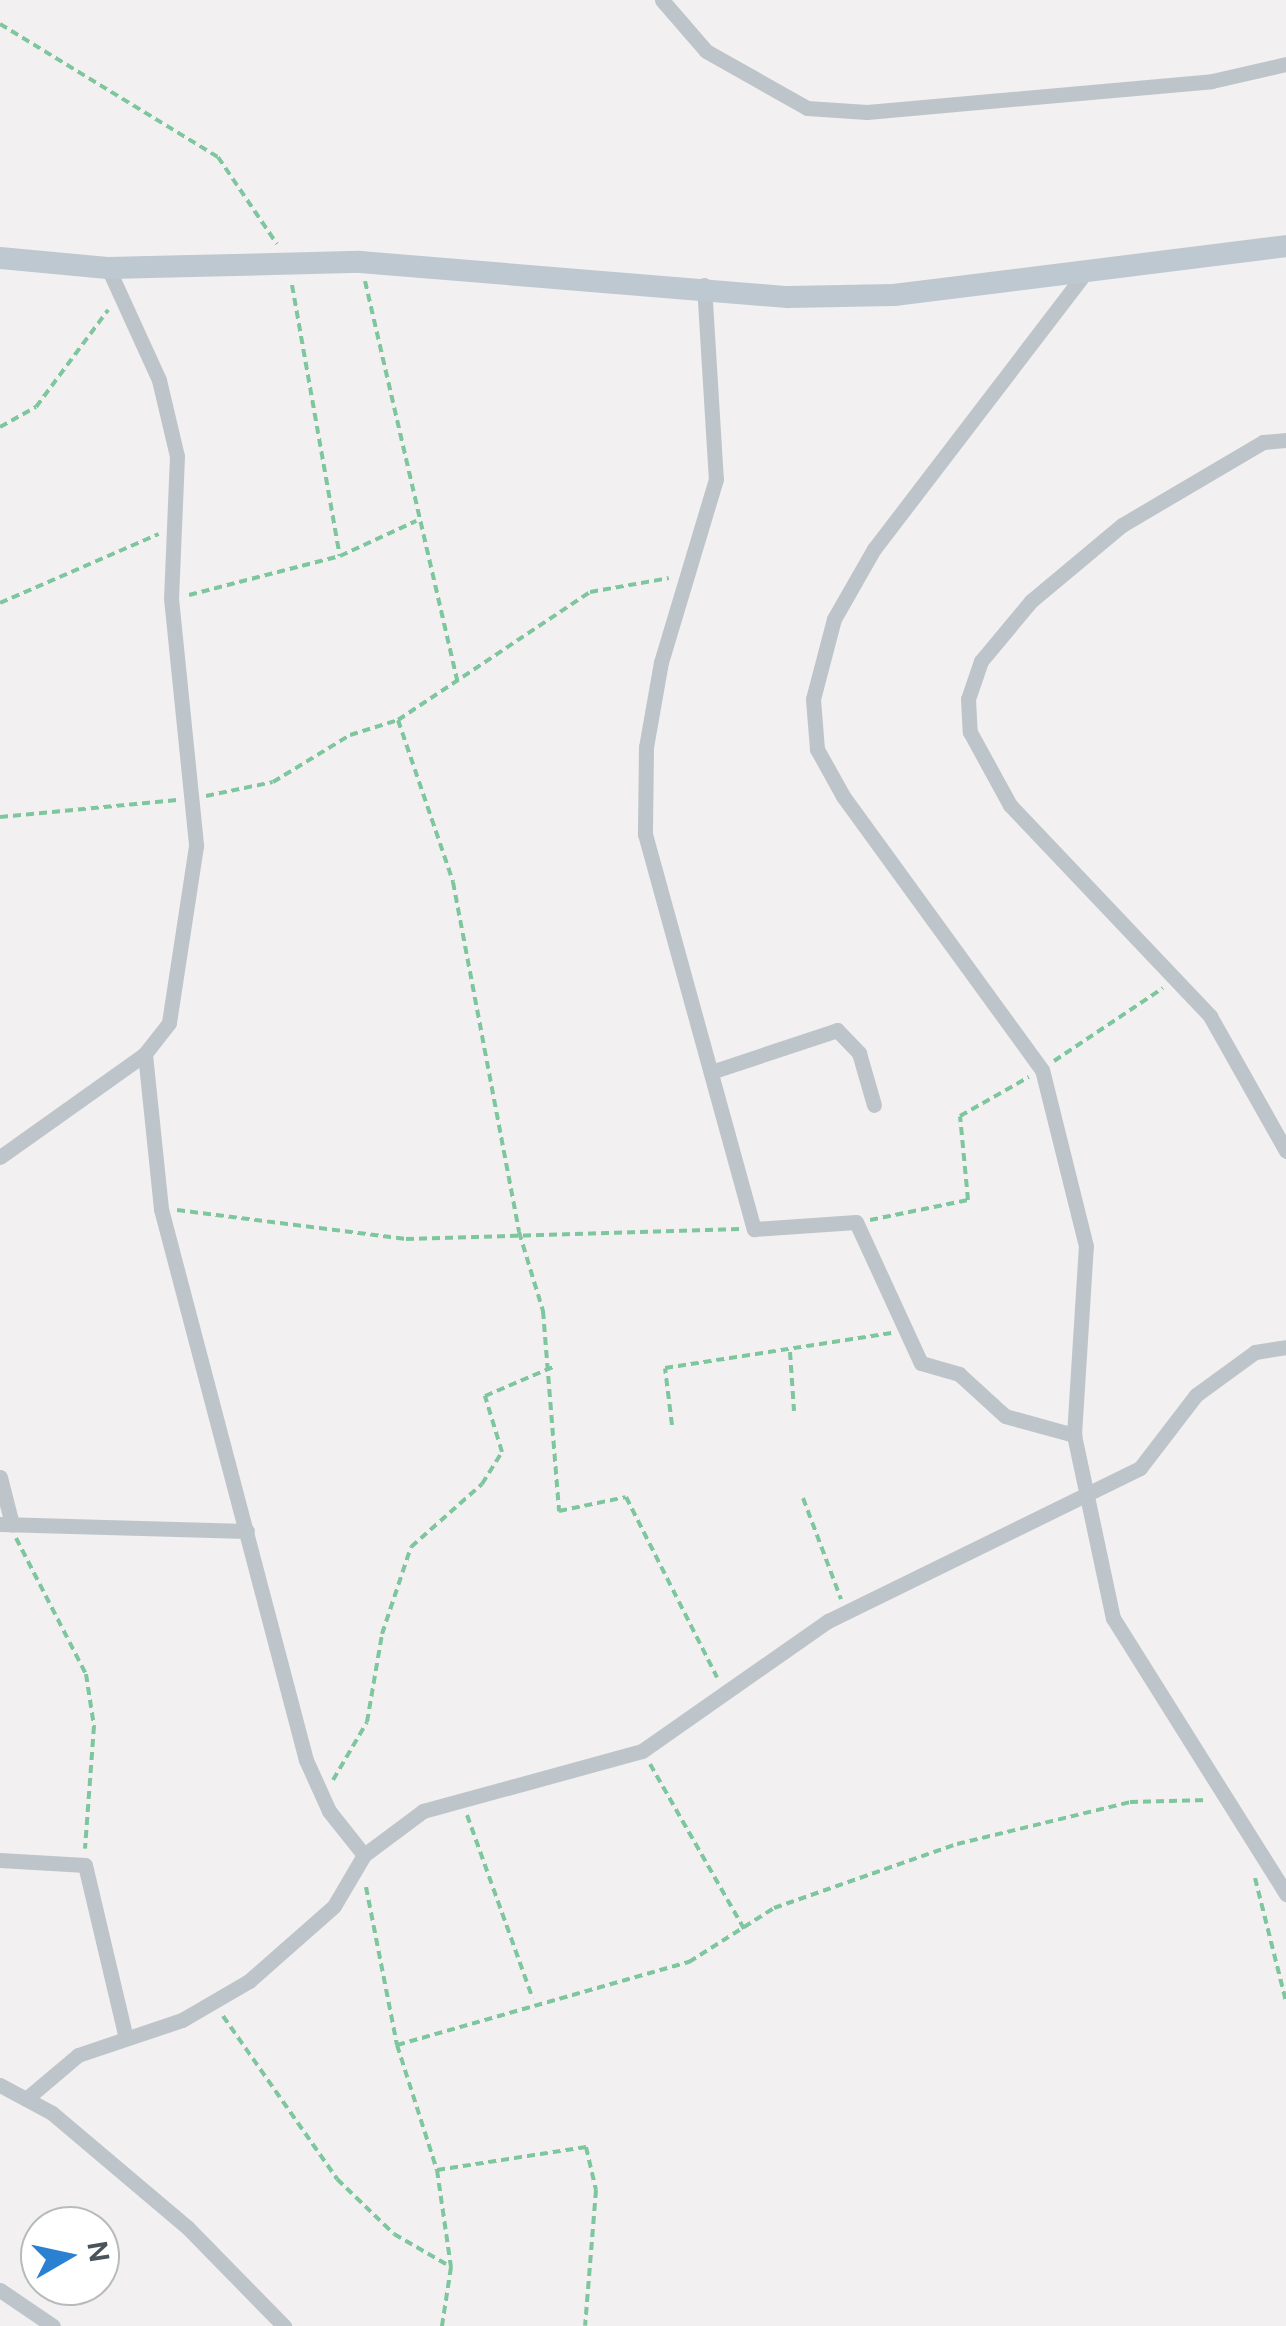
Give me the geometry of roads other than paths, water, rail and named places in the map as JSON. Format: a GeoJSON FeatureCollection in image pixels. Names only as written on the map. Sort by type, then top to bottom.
{"type":"FeatureCollection","features":[{"type":"Feature","properties":{"kind":"main road"},"geometry":{"type":"LineString","coordinates":[[0,258],[108,268],[360,262],[704,285],[788,297],[894,295],[1286,246]]}},
{"type":"Feature","properties":{"kind":"street"},"geometry":{"type":"LineString","coordinates":[[662,0],[706,51],[807,108],[867,112],[1212,81],[1286,64]]}},
{"type":"Feature","properties":{"kind":"street"},"geometry":{"type":"LineString","coordinates":[[0,1157],[145,1054],[169,1024],[189,936],[193,798],[171,598],[177,456],[159,380],[108,268]]}},
{"type":"Feature","properties":{"kind":"street"},"geometry":{"type":"LineString","coordinates":[[1087,270],[874,548],[834,619],[812,699],[816,749],[843,796],[1042,1070],[1086,1246],[1074,1435],[1113,1618],[1233,1799],[1286,1894]]}},
{"type":"Feature","properties":{"kind":"street"},"geometry":{"type":"LineString","coordinates":[[704,285],[716,478],[646,747],[645,834],[754,1229],[856,1222],[922,1364],[960,1374],[1005,1416],[1074,1435]]}},
{"type":"Feature","properties":{"kind":"street"},"geometry":{"type":"LineString","coordinates":[[1286,440],[1263,442],[1122,526],[1031,601],[980,661],[968,699],[970,732],[1010,805],[1210,1016],[1286,1151]]}},
{"type":"Feature","properties":{"kind":"street"},"geometry":{"type":"LineString","coordinates":[[711,1072],[837,1030],[859,1052],[874,1105]]}},
{"type":"Feature","properties":{"kind":"street"},"geometry":{"type":"LineString","coordinates":[[145,1054],[162,1208],[306,1760],[329,1811],[364,1855]]}},
{"type":"Feature","properties":{"kind":"street"},"geometry":{"type":"LineString","coordinates":[[26,2098],[47,2072],[215,2004],[334,1906],[364,1855],[423,1810],[642,1752],[846,1613],[1089,1500],[1151,1458],[1196,1395],[1255,1352],[1286,1347]]}},
{"type":"Feature","properties":{"kind":"street"},"geometry":{"type":"LineString","coordinates":[[0,1477],[6,1524],[247,1530]]}},
{"type":"Feature","properties":{"kind":"street"},"geometry":{"type":"LineString","coordinates":[[0,1860],[85,1865],[126,2038]]}},
{"type":"Feature","properties":{"kind":"street"},"geometry":{"type":"LineString","coordinates":[[0,2085],[26,2098],[187,2227],[284,2326]]}},
{"type":"Feature","properties":{"kind":"street"},"geometry":{"type":"LineString","coordinates":[[0,2290],[52,2326]]}}]}
